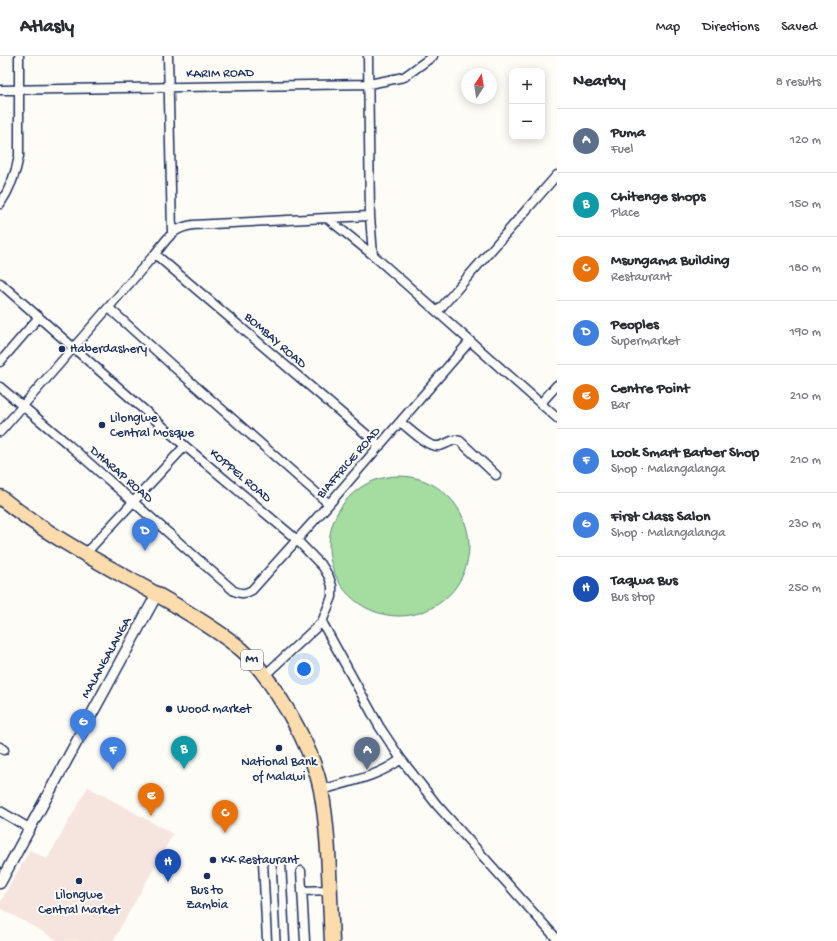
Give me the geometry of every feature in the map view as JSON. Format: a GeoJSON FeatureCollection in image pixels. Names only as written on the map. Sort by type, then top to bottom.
{"type":"FeatureCollection","features":[{"type":"Feature","properties":{"kind":"highway","name":"M1"},"geometry":{"type":"LineString","coordinates":[[0,497],[43,528],[85,554],[157,594],[212,627],[234,643],[252,659],[265,675],[302,733],[313,761],[321,790],[327,847],[332,941]]}},
{"type":"Feature","properties":{"kind":"street"},"geometry":{"type":"LineString","coordinates":[[0,204],[10,187],[16,172],[19,156],[19,56]]}},
{"type":"Feature","properties":{"kind":"street"},"geometry":{"type":"LineString","coordinates":[[168,56],[172,233]]}},
{"type":"Feature","properties":{"kind":"street"},"geometry":{"type":"LineString","coordinates":[[368,56],[370,216],[373,255]]}},
{"type":"Feature","properties":{"kind":"street","name":"KARIM ROAD"},"geometry":{"type":"LineString","coordinates":[[0,90],[369,84],[404,77],[433,56]]}},
{"type":"Feature","properties":{"kind":"street"},"geometry":{"type":"LineString","coordinates":[[438,311],[557,175]]}},
{"type":"Feature","properties":{"kind":"street"},"geometry":{"type":"LineString","coordinates":[[0,432],[109,308],[172,233],[183,226],[370,216]]}},
{"type":"Feature","properties":{"kind":"street"},"geometry":{"type":"LineString","coordinates":[[327,218],[438,311],[557,418]]}},
{"type":"Feature","properties":{"kind":"street","name":"BOMBAY ROAD"},"geometry":{"type":"LineString","coordinates":[[155,254],[380,446]]}},
{"type":"Feature","properties":{"kind":"street","name":"KOPPEL ROAD"},"geometry":{"type":"LineString","coordinates":[[0,284],[185,446],[296,539],[323,567],[332,586],[332,597],[322,622],[265,675]]}},
{"type":"Feature","properties":{"kind":"street"},"geometry":{"type":"LineString","coordinates":[[109,308],[329,504]]}},
{"type":"Feature","properties":{"kind":"street"},"geometry":{"type":"LineString","coordinates":[[0,362],[39,317]]}},
{"type":"Feature","properties":{"kind":"street","name":"BIAFFRICE ROAD"},"geometry":{"type":"LineString","coordinates":[[241,594],[252,590],[380,446],[470,341]]}},
{"type":"Feature","properties":{"kind":"street"},"geometry":{"type":"LineString","coordinates":[[540,403],[557,385]]}},
{"type":"Feature","properties":{"kind":"street","name":"DHARAP ROAD"},"geometry":{"type":"LineString","coordinates":[[0,386],[234,591],[241,594]]}},
{"type":"Feature","properties":{"kind":"street"},"geometry":{"type":"LineString","coordinates":[[400,422],[432,445],[440,446],[455,440],[460,441],[496,475]]}},
{"type":"Feature","properties":{"kind":"street"},"geometry":{"type":"LineString","coordinates":[[85,554],[185,446]]}},
{"type":"Feature","properties":{"kind":"street","name":"MALANGALANGA"},"geometry":{"type":"LineString","coordinates":[[0,883],[157,594]]}},
{"type":"Feature","properties":{"kind":"street"},"geometry":{"type":"LineString","coordinates":[[322,622],[379,726],[401,759],[438,804],[557,939]]}},
{"type":"Feature","properties":{"kind":"street"},"geometry":{"type":"LineString","coordinates":[[321,790],[364,778],[390,767],[401,759]]}},
{"type":"Feature","properties":{"kind":"street"},"geometry":{"type":"LineString","coordinates":[[0,811],[29,828]]}},
{"type":"Feature","properties":{"kind":"street"},"geometry":{"type":"LineString","coordinates":[[263,862],[267,941]]}},
{"type":"Feature","properties":{"kind":"street"},"geometry":{"type":"LineString","coordinates":[[281,862],[285,941]]}},
{"type":"Feature","properties":{"kind":"street"},"geometry":{"type":"LineString","coordinates":[[301,871],[305,941]]}},
{"type":"Feature","properties":{"kind":"street"},"geometry":{"type":"LineString","coordinates":[[302,891],[329,890]]}},
{"type":"Feature","properties":{"kind":"shaded area","name":"Lilongwe Central Market"},"geometry":{"type":"Polygon","coordinates":[[[88,787],[173,834],[113,941],[59,941],[0,908],[0,902],[30,850],[47,859],[88,787]]]}},
{"type":"Feature","properties":{"kind":"green space"},"geometry":{"type":"Polygon","coordinates":[[[399,476],[419,479],[432,484],[453,502],[461,513],[466,526],[469,546],[466,566],[461,579],[443,600],[432,608],[419,613],[399,616],[379,613],[366,608],[345,590],[337,579],[332,566],[329,546],[332,526],[337,513],[355,492],[366,484],[379,479],[399,476]]]}},
{"type":"Feature","properties":{"kind":"place","name":"Haberdashery"},"geometry":{"type":"Point","coordinates":[62,349]}},
{"type":"Feature","properties":{"kind":"place","name":"Lilongwe Central Mosque"},"geometry":{"type":"Point","coordinates":[102,425]}},
{"type":"Feature","properties":{"kind":"place","name":"Peoples"},"geometry":{"type":"Point","coordinates":[145,551]}},
{"type":"Feature","properties":{"kind":"place","name":"Wood market"},"geometry":{"type":"Point","coordinates":[169,709]}},
{"type":"Feature","properties":{"kind":"place","name":"First Class Salon"},"geometry":{"type":"Point","coordinates":[83,742]}},
{"type":"Feature","properties":{"kind":"place","name":"National Bank of Malawi"},"geometry":{"type":"Point","coordinates":[279,748]}},
{"type":"Feature","properties":{"kind":"place","name":"Chitenge shops"},"geometry":{"type":"Point","coordinates":[184,769]}},
{"type":"Feature","properties":{"kind":"place","name":"Look Smart Barber Shop"},"geometry":{"type":"Point","coordinates":[113,770]}},
{"type":"Feature","properties":{"kind":"place","name":"Puma"},"geometry":{"type":"Point","coordinates":[367,770]}},
{"type":"Feature","properties":{"kind":"place","name":"Centre Point"},"geometry":{"type":"Point","coordinates":[151,816]}},
{"type":"Feature","properties":{"kind":"place","name":"Msungama Building"},"geometry":{"type":"Point","coordinates":[225,833]}},
{"type":"Feature","properties":{"kind":"place","name":"KK Restaurant"},"geometry":{"type":"Point","coordinates":[213,860]}},
{"type":"Feature","properties":{"kind":"place","name":"Bus to Zambia"},"geometry":{"type":"Point","coordinates":[207,876]}},
{"type":"Feature","properties":{"kind":"place","name":"Lilongwe Central Market"},"geometry":{"type":"Point","coordinates":[79,881]}},
{"type":"Feature","properties":{"kind":"place","name":"Taqwa Bus"},"geometry":{"type":"Point","coordinates":[168,882]}}]}
